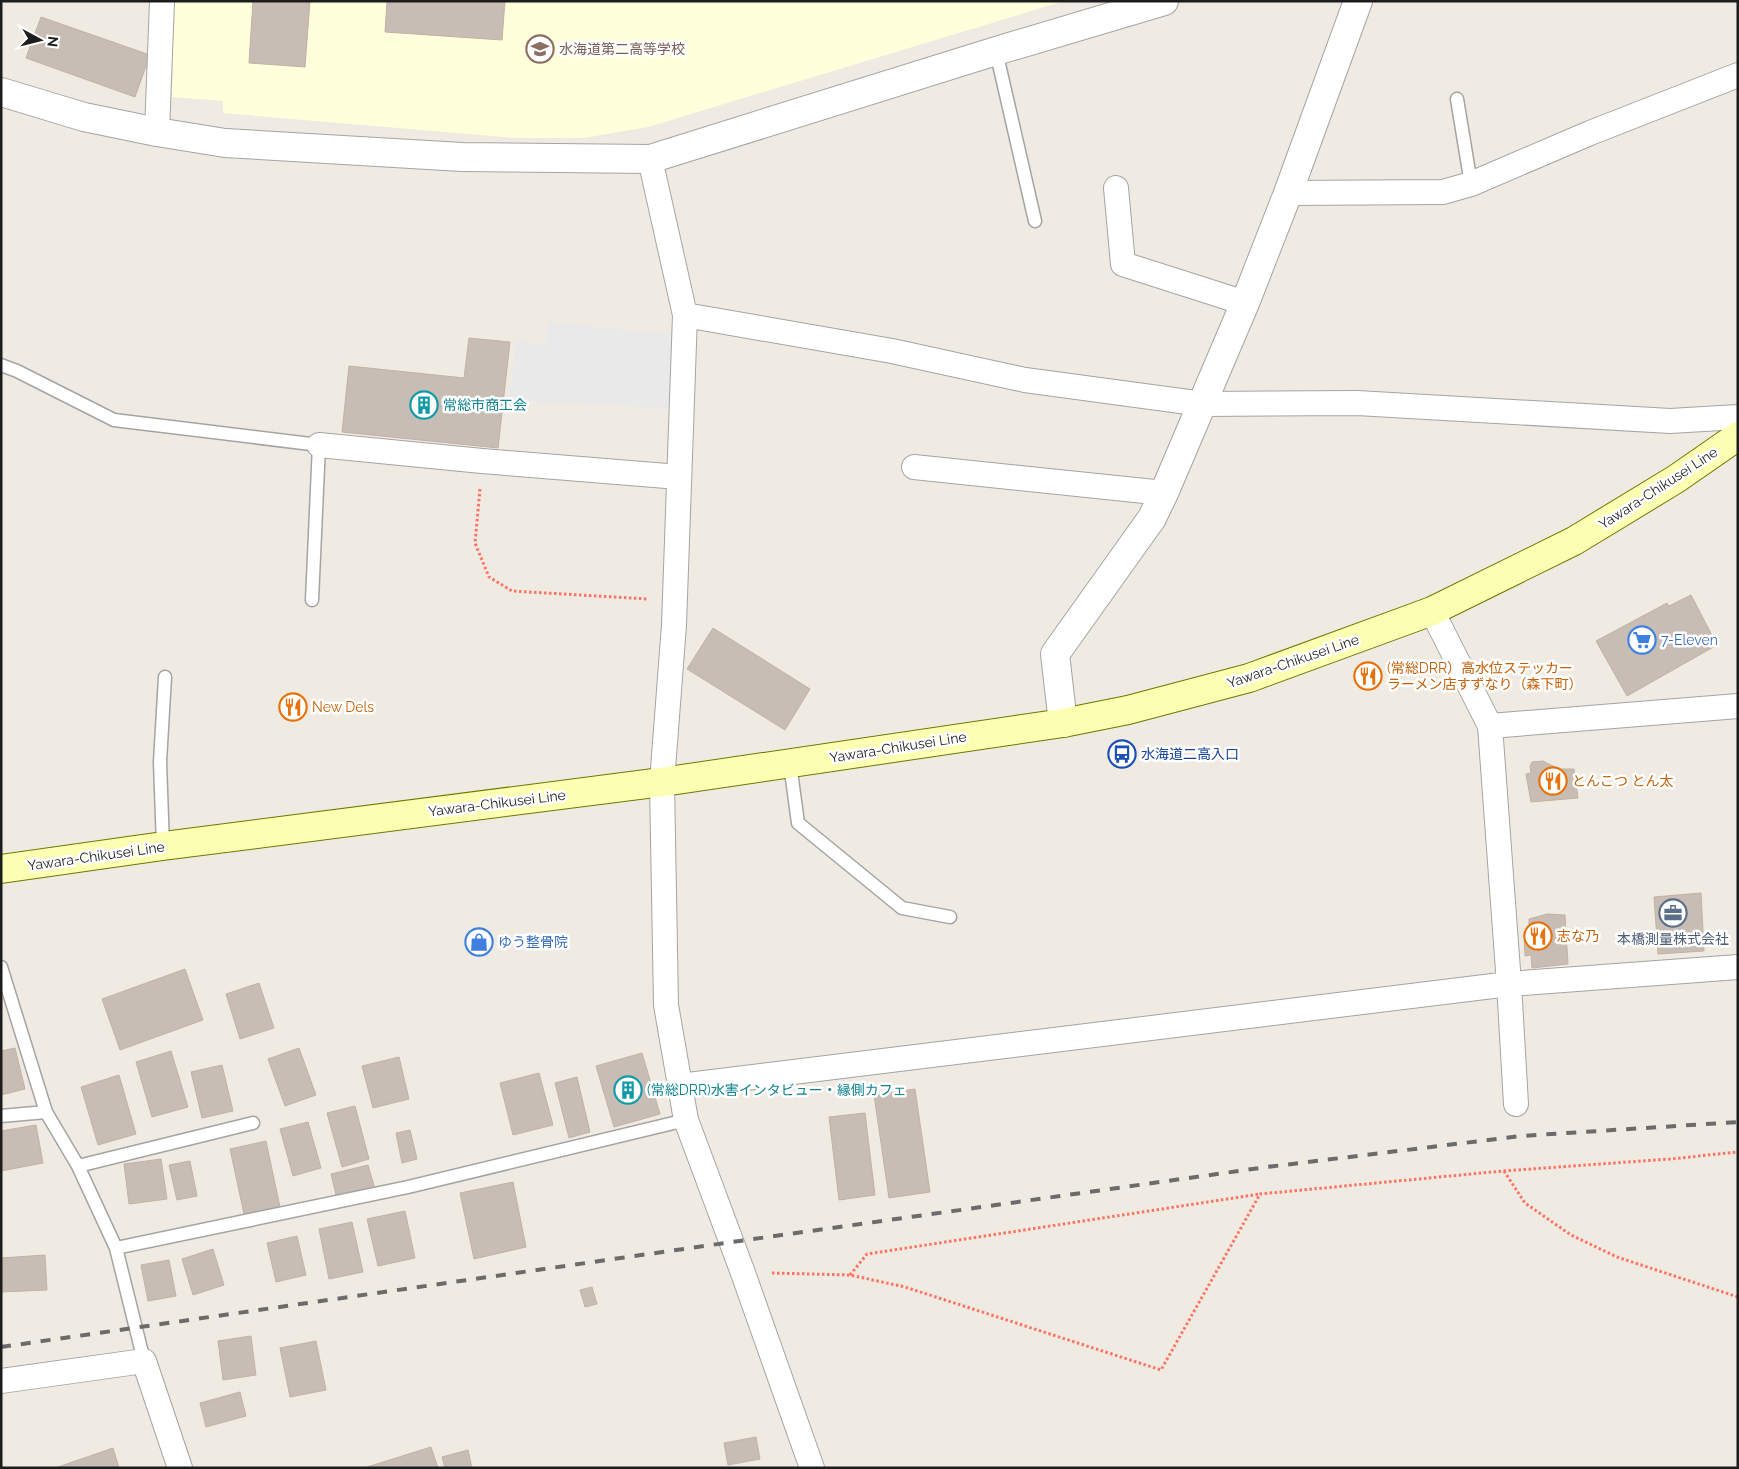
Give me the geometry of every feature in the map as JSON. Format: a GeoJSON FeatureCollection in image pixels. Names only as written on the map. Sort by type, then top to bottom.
{"type":"FeatureCollection","features":[{"type":"Feature","properties":{"kind":"main road","name":"Yawara-Chikusei Line"},"geometry":{"type":"LineString","coordinates":[[1,869],[790,764],[1063,723],[1128,710],[1249,678],[1432,611],[1574,542],[1676,478],[1738,436]]}},
{"type":"Feature","properties":{"kind":"street"},"geometry":{"type":"LineString","coordinates":[[157,132],[162,1]]}},
{"type":"Feature","properties":{"kind":"street"},"geometry":{"type":"LineString","coordinates":[[1,92],[84,117],[157,132],[225,143],[442,156],[650,159],[996,51],[1164,1]]}},
{"type":"Feature","properties":{"kind":"street"},"geometry":{"type":"LineString","coordinates":[[1063,723],[1055,654],[1152,518],[1164,493],[1245,303],[1288,193],[1358,1]]}},
{"type":"Feature","properties":{"kind":"street"},"geometry":{"type":"LineString","coordinates":[[1288,193],[1443,192],[1471,184],[1590,133],[1738,75]]}},
{"type":"Feature","properties":{"kind":"street"},"geometry":{"type":"LineString","coordinates":[[650,159],[685,316],[675,601],[662,782],[666,1005],[686,1120],[744,1273],[812,1468]]}},
{"type":"Feature","properties":{"kind":"street"},"geometry":{"type":"LineString","coordinates":[[1116,188],[1123,264],[1245,303]]}},
{"type":"Feature","properties":{"kind":"street"},"geometry":{"type":"LineString","coordinates":[[685,316],[892,351],[1024,380],[1203,404],[1357,404],[1670,421],[1738,417]]}},
{"type":"Feature","properties":{"kind":"street"},"geometry":{"type":"LineString","coordinates":[[320,445],[482,461],[679,477]]}},
{"type":"Feature","properties":{"kind":"street"},"geometry":{"type":"LineString","coordinates":[[914,467],[1164,493]]}},
{"type":"Feature","properties":{"kind":"street"},"geometry":{"type":"LineString","coordinates":[[1432,611],[1490,726],[1516,1104]]}},
{"type":"Feature","properties":{"kind":"street"},"geometry":{"type":"LineString","coordinates":[[1490,726],[1738,706]]}},
{"type":"Feature","properties":{"kind":"street"},"geometry":{"type":"LineString","coordinates":[[680,1086],[1509,984],[1738,967]]}},
{"type":"Feature","properties":{"kind":"street"},"geometry":{"type":"LineString","coordinates":[[1,1381],[144,1361],[180,1468]]}},
{"type":"Feature","properties":{"kind":"lane"},"geometry":{"type":"LineString","coordinates":[[996,51],[1035,221]]}},
{"type":"Feature","properties":{"kind":"lane"},"geometry":{"type":"LineString","coordinates":[[1457,99],[1471,184]]}},
{"type":"Feature","properties":{"kind":"lane"},"geometry":{"type":"LineString","coordinates":[[1,365],[17,370],[114,420],[320,445],[312,600]]}},
{"type":"Feature","properties":{"kind":"lane"},"geometry":{"type":"LineString","coordinates":[[163,846],[160,762],[165,677]]}},
{"type":"Feature","properties":{"kind":"lane"},"geometry":{"type":"LineString","coordinates":[[790,764],[798,823],[902,908],[950,917]]}},
{"type":"Feature","properties":{"kind":"lane"},"geometry":{"type":"LineString","coordinates":[[1,967],[46,1112],[78,1166],[116,1248],[144,1361]]}},
{"type":"Feature","properties":{"kind":"lane"},"geometry":{"type":"LineString","coordinates":[[1,1116],[46,1112]]}},
{"type":"Feature","properties":{"kind":"lane"},"geometry":{"type":"LineString","coordinates":[[116,1248],[408,1187],[686,1120]]}},
{"type":"Feature","properties":{"kind":"lane"},"geometry":{"type":"LineString","coordinates":[[78,1166],[253,1123]]}},
{"type":"Feature","properties":{"kind":"path"},"geometry":{"type":"LineString","coordinates":[[482,461],[475,543],[489,577],[512,591],[675,601]]}},
{"type":"Feature","properties":{"kind":"path"},"geometry":{"type":"LineString","coordinates":[[850,1275],[867,1254],[1260,1194],[1503,1171],[1738,1152]]}},
{"type":"Feature","properties":{"kind":"path"},"geometry":{"type":"LineString","coordinates":[[1503,1171],[1525,1203],[1571,1235],[1617,1257],[1738,1297]]}},
{"type":"Feature","properties":{"kind":"path"},"geometry":{"type":"LineString","coordinates":[[744,1273],[850,1275],[905,1287],[1161,1370],[1260,1194]]}},
{"type":"Feature","properties":{"kind":"shaded area","name":"水海道第二高等学校"},"geometry":{"type":"Polygon","coordinates":[[[174,1],[1064,1],[648,127],[583,138],[517,138],[223,113],[223,101],[172,97],[174,1]]]}},
{"type":"Feature","properties":{"kind":"shaded area"},"geometry":{"type":"Polygon","coordinates":[[[549,323],[673,334],[670,409],[552,404],[509,398],[516,341],[545,344],[549,323]]]}},
{"type":"Feature","properties":{"kind":"building"},"geometry":{"type":"Polygon","coordinates":[[[253,1],[310,1],[305,67],[249,63],[253,1]]]}},
{"type":"Feature","properties":{"kind":"building"},"geometry":{"type":"Polygon","coordinates":[[[387,1],[505,1],[502,40],[385,32],[387,1]]]}},
{"type":"Feature","properties":{"kind":"building"},"geometry":{"type":"Polygon","coordinates":[[[41,17],[150,55],[135,97],[26,58],[41,17]]]}},
{"type":"Feature","properties":{"kind":"building","name":"常総市商工会"},"geometry":{"type":"Polygon","coordinates":[[[469,338],[510,342],[498,448],[342,432],[349,366],[464,378],[469,338]]]}},
{"type":"Feature","properties":{"kind":"building"},"geometry":{"type":"Polygon","coordinates":[[[1691,595],[1717,645],[1627,696],[1596,641],[1667,603],[1669,606],[1691,595]]]}},
{"type":"Feature","properties":{"kind":"building"},"geometry":{"type":"Polygon","coordinates":[[[713,628],[810,689],[785,730],[687,669],[713,628]]]}},
{"type":"Feature","properties":{"kind":"building"},"geometry":{"type":"Polygon","coordinates":[[[1543,761],[1559,769],[1574,769],[1578,798],[1531,802],[1526,774],[1531,773],[1530,767],[1532,762],[1543,761]]]}},
{"type":"Feature","properties":{"kind":"building"},"geometry":{"type":"Polygon","coordinates":[[[1701,893],[1704,951],[1658,954],[1654,897],[1701,893]]]}},
{"type":"Feature","properties":{"kind":"building"},"geometry":{"type":"Polygon","coordinates":[[[1547,914],[1565,915],[1568,964],[1532,968],[1531,955],[1525,956],[1524,934],[1529,934],[1529,919],[1547,914]]]}},
{"type":"Feature","properties":{"kind":"building"},"geometry":{"type":"Polygon","coordinates":[[[185,969],[203,1020],[120,1050],[102,999],[185,969]]]}},
{"type":"Feature","properties":{"kind":"building"},"geometry":{"type":"Polygon","coordinates":[[[259,983],[274,1028],[240,1039],[226,994],[259,983]]]}},
{"type":"Feature","properties":{"kind":"building"},"geometry":{"type":"Polygon","coordinates":[[[15,1048],[25,1089],[1,1095],[1,1051],[15,1048]]]}},
{"type":"Feature","properties":{"kind":"building"},"geometry":{"type":"Polygon","coordinates":[[[299,1048],[316,1095],[285,1106],[268,1059],[299,1048]]]}},
{"type":"Feature","properties":{"kind":"building"},"geometry":{"type":"Polygon","coordinates":[[[171,1051],[188,1107],[152,1117],[136,1062],[171,1051]]]}},
{"type":"Feature","properties":{"kind":"building","name":"(常総DRR)水害インタビュー・縁側カフェ"},"geometry":{"type":"Polygon","coordinates":[[[642,1053],[660,1114],[614,1127],[596,1066],[642,1053]]]}},
{"type":"Feature","properties":{"kind":"building"},"geometry":{"type":"Polygon","coordinates":[[[399,1057],[409,1099],[373,1108],[362,1066],[399,1057]]]}},
{"type":"Feature","properties":{"kind":"building"},"geometry":{"type":"Polygon","coordinates":[[[222,1065],[233,1111],[202,1118],[191,1072],[222,1065]]]}},
{"type":"Feature","properties":{"kind":"building"},"geometry":{"type":"Polygon","coordinates":[[[539,1073],[553,1125],[513,1135],[500,1083],[539,1073]]]}},
{"type":"Feature","properties":{"kind":"building"},"geometry":{"type":"Polygon","coordinates":[[[119,1075],[136,1134],[98,1145],[81,1087],[119,1075]]]}},
{"type":"Feature","properties":{"kind":"building"},"geometry":{"type":"Polygon","coordinates":[[[577,1077],[590,1132],[569,1138],[555,1083],[577,1077]]]}},
{"type":"Feature","properties":{"kind":"building"},"geometry":{"type":"Polygon","coordinates":[[[915,1089],[930,1192],[889,1198],[874,1095],[915,1089]]]}},
{"type":"Feature","properties":{"kind":"building"},"geometry":{"type":"Polygon","coordinates":[[[355,1106],[369,1159],[342,1167],[327,1113],[355,1106]]]}},
{"type":"Feature","properties":{"kind":"building"},"geometry":{"type":"Polygon","coordinates":[[[865,1113],[875,1195],[839,1200],[829,1117],[865,1113]]]}},
{"type":"Feature","properties":{"kind":"building"},"geometry":{"type":"Polygon","coordinates":[[[308,1122],[321,1168],[293,1176],[280,1129],[308,1122]]]}},
{"type":"Feature","properties":{"kind":"building"},"geometry":{"type":"Polygon","coordinates":[[[36,1125],[43,1163],[1,1171],[1,1131],[36,1125]]]}},
{"type":"Feature","properties":{"kind":"building"},"geometry":{"type":"Polygon","coordinates":[[[410,1130],[417,1159],[402,1163],[396,1133],[410,1130]]]}},
{"type":"Feature","properties":{"kind":"building"},"geometry":{"type":"Polygon","coordinates":[[[266,1141],[280,1207],[244,1214],[230,1149],[266,1141]]]}},
{"type":"Feature","properties":{"kind":"building"},"geometry":{"type":"Polygon","coordinates":[[[161,1159],[167,1199],[129,1204],[124,1164],[161,1159]]]}},
{"type":"Feature","properties":{"kind":"building"},"geometry":{"type":"Polygon","coordinates":[[[190,1161],[197,1196],[177,1200],[169,1165],[190,1161]]]}},
{"type":"Feature","properties":{"kind":"building"},"geometry":{"type":"Polygon","coordinates":[[[368,1165],[375,1189],[337,1199],[331,1174],[368,1165]]]}},
{"type":"Feature","properties":{"kind":"building"},"geometry":{"type":"Polygon","coordinates":[[[513,1182],[526,1247],[474,1259],[460,1193],[513,1182]]]}},
{"type":"Feature","properties":{"kind":"building"},"geometry":{"type":"Polygon","coordinates":[[[405,1211],[415,1258],[378,1266],[367,1219],[405,1211]]]}},
{"type":"Feature","properties":{"kind":"building"},"geometry":{"type":"Polygon","coordinates":[[[352,1222],[363,1272],[329,1279],[319,1229],[352,1222]]]}},
{"type":"Feature","properties":{"kind":"building"},"geometry":{"type":"Polygon","coordinates":[[[297,1236],[306,1275],[276,1282],[267,1243],[297,1236]]]}},
{"type":"Feature","properties":{"kind":"building"},"geometry":{"type":"Polygon","coordinates":[[[213,1249],[224,1285],[193,1295],[182,1259],[213,1249]]]}},
{"type":"Feature","properties":{"kind":"building"},"geometry":{"type":"Polygon","coordinates":[[[45,1255],[47,1290],[1,1292],[1,1258],[45,1255]]]}},
{"type":"Feature","properties":{"kind":"building"},"geometry":{"type":"Polygon","coordinates":[[[169,1260],[176,1296],[148,1301],[141,1265],[169,1260]]]}},
{"type":"Feature","properties":{"kind":"building"},"geometry":{"type":"Polygon","coordinates":[[[592,1287],[597,1304],[585,1307],[580,1290],[592,1287]]]}},
{"type":"Feature","properties":{"kind":"building"},"geometry":{"type":"Polygon","coordinates":[[[251,1336],[256,1375],[223,1380],[218,1341],[251,1336]]]}},
{"type":"Feature","properties":{"kind":"building"},"geometry":{"type":"Polygon","coordinates":[[[316,1341],[326,1390],[290,1397],[280,1348],[316,1341]]]}},
{"type":"Feature","properties":{"kind":"building"},"geometry":{"type":"Polygon","coordinates":[[[240,1392],[246,1416],[206,1427],[200,1403],[240,1392]]]}},
{"type":"Feature","properties":{"kind":"building"},"geometry":{"type":"Polygon","coordinates":[[[756,1437],[760,1459],[728,1465],[724,1443],[756,1437]]]}},
{"type":"Feature","properties":{"kind":"building"},"geometry":{"type":"Polygon","coordinates":[[[431,1447],[438,1468],[367,1468],[367,1467],[431,1447]]]}},
{"type":"Feature","properties":{"kind":"building"},"geometry":{"type":"Polygon","coordinates":[[[113,1448],[119,1468],[55,1468],[113,1448]]]}},
{"type":"Feature","properties":{"kind":"building"},"geometry":{"type":"Polygon","coordinates":[[[468,1450],[472,1468],[445,1468],[442,1457],[468,1450]]]}},
{"type":"Feature","properties":{"kind":"railway"},"geometry":{"type":"LineString","coordinates":[[1,1347],[1267,1167],[1521,1136],[1738,1122]]}},
{"type":"Feature","properties":{"kind":"place","name":"水海道第二高等学校"},"geometry":{"type":"Point","coordinates":[540,49]}},
{"type":"Feature","properties":{"kind":"place","name":"常総市商工会"},"geometry":{"type":"Point","coordinates":[424,405]}},
{"type":"Feature","properties":{"kind":"place","name":"7-Eleven"},"geometry":{"type":"Point","coordinates":[1642,640]}},
{"type":"Feature","properties":{"kind":"place","name":"(常総DRR）高水位ステッカー ラーメン店すずなり（森下町）"},"geometry":{"type":"Point","coordinates":[1368,676]}},
{"type":"Feature","properties":{"kind":"place","name":"New Dels"},"geometry":{"type":"Point","coordinates":[293,707]}},
{"type":"Feature","properties":{"kind":"place","name":"水海道二高入口"},"geometry":{"type":"Point","coordinates":[1122,754]}},
{"type":"Feature","properties":{"kind":"place","name":"とんこつ とん太"},"geometry":{"type":"Point","coordinates":[1553,781]}},
{"type":"Feature","properties":{"kind":"place","name":"本橋測量株式会社"},"geometry":{"type":"Point","coordinates":[1673,913]}},
{"type":"Feature","properties":{"kind":"place","name":"志な乃"},"geometry":{"type":"Point","coordinates":[1538,936]}},
{"type":"Feature","properties":{"kind":"place","name":"ゆう整骨院"},"geometry":{"type":"Point","coordinates":[479,942]}},
{"type":"Feature","properties":{"kind":"place","name":"(常総DRR)水害インタビュー・縁側カフェ"},"geometry":{"type":"Point","coordinates":[628,1090]}}]}
